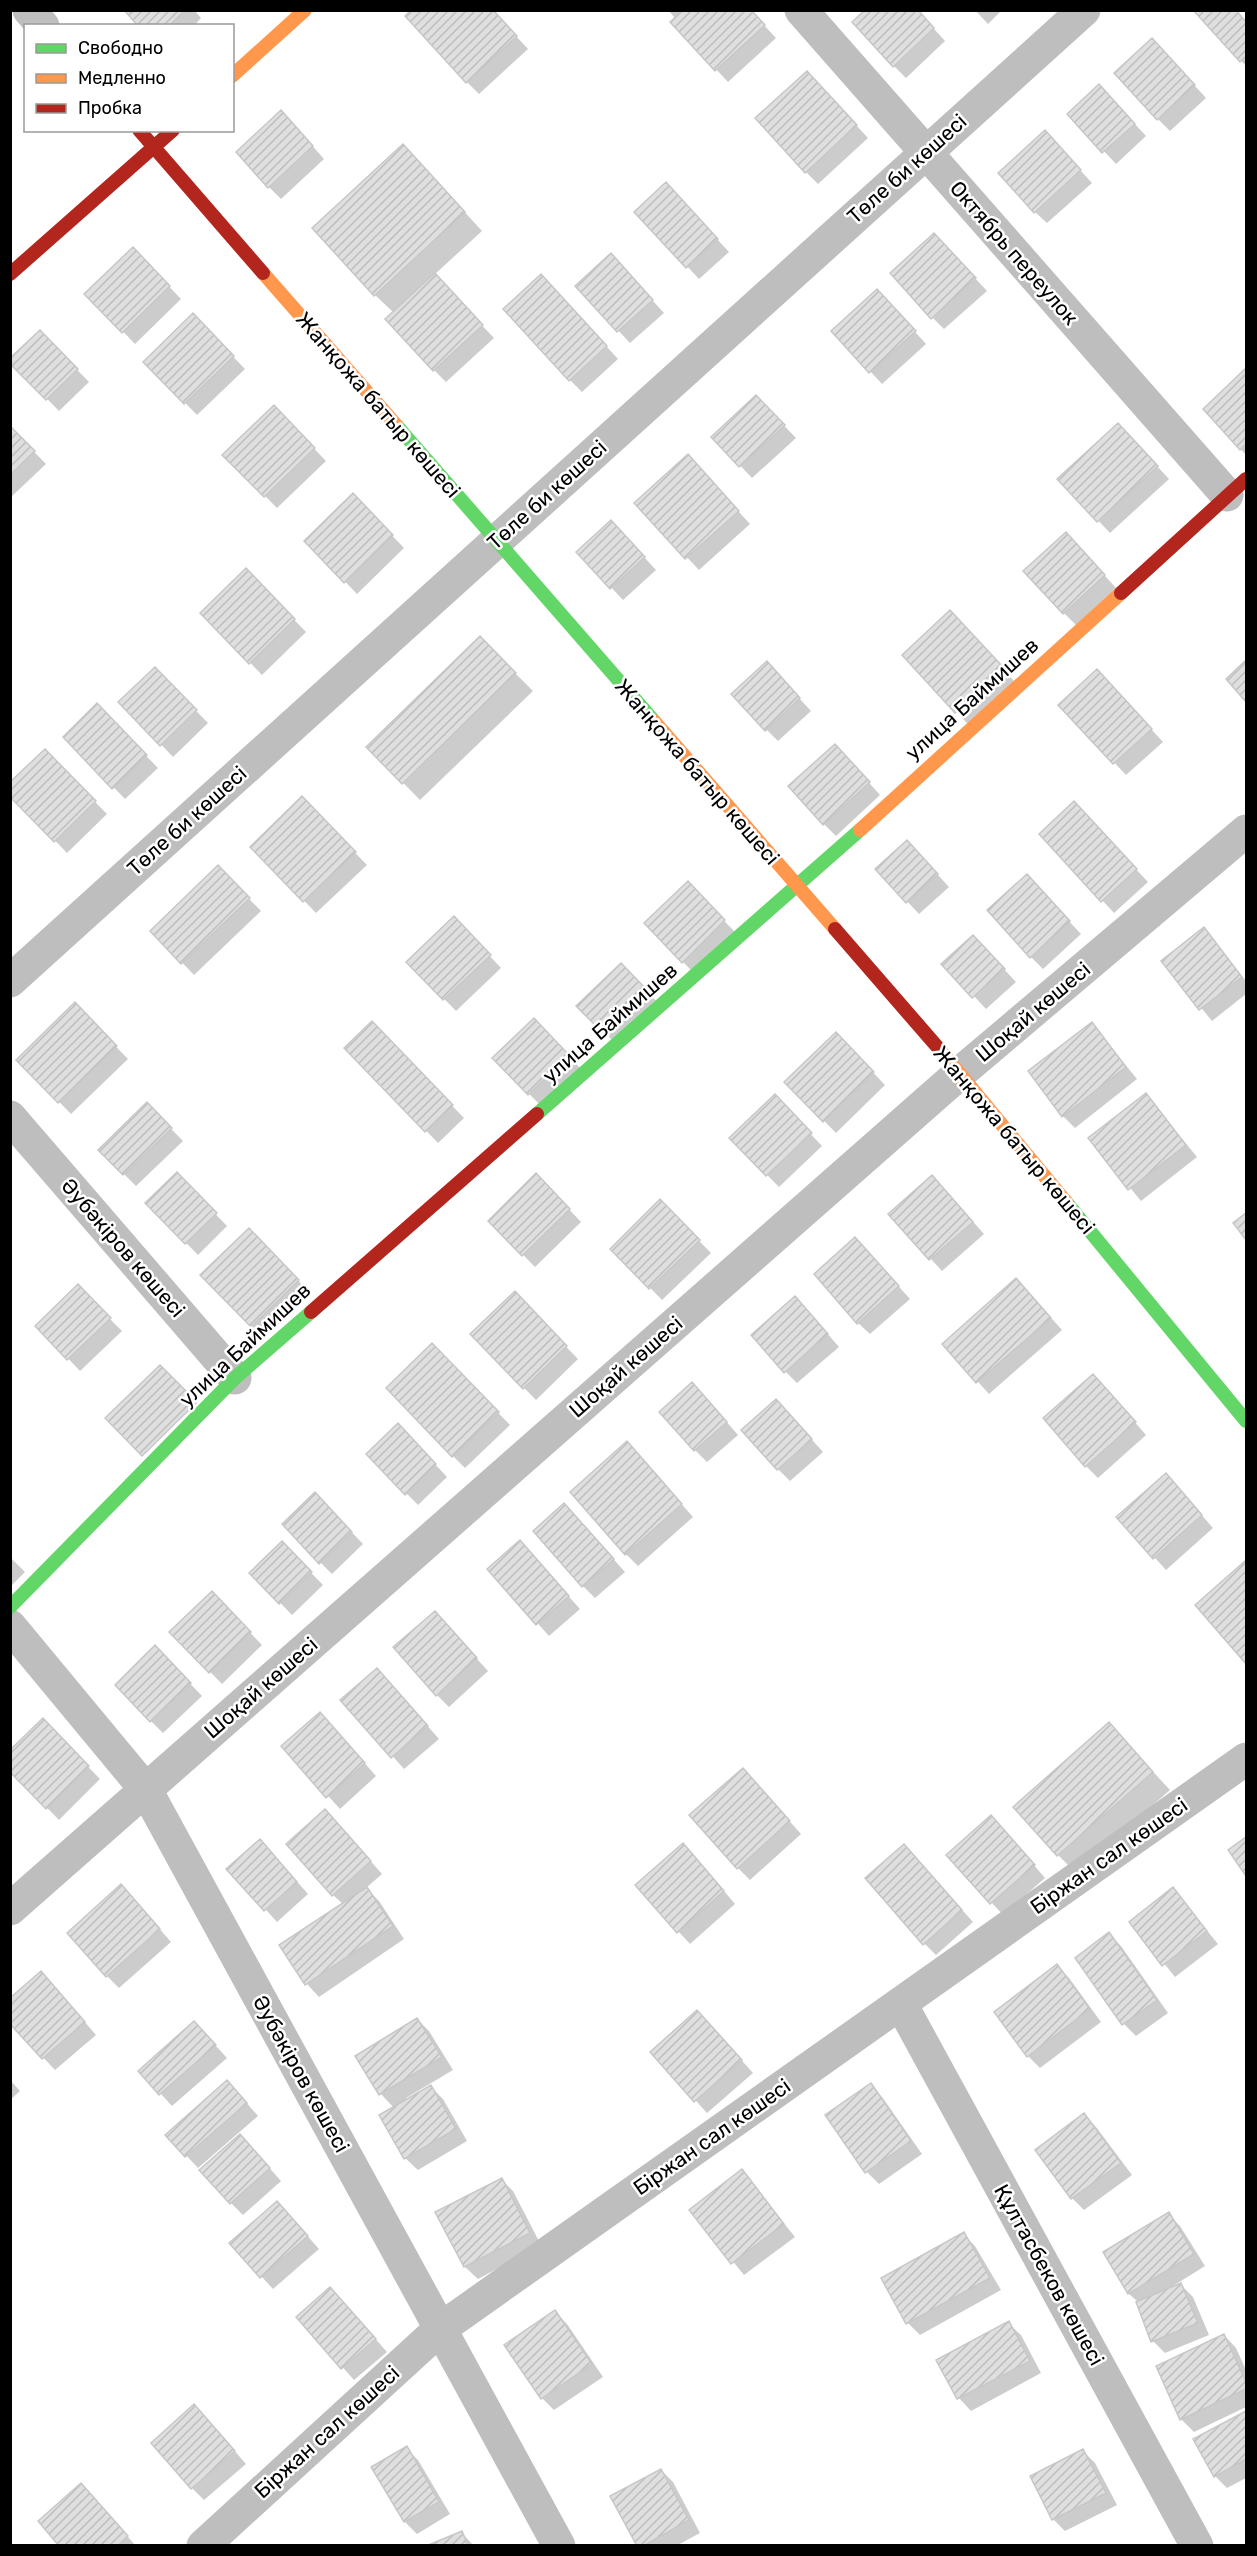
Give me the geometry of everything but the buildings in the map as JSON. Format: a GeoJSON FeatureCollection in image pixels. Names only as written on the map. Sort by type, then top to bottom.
{"type":"FeatureCollection","features":[{"type":"Feature","properties":{"kind":"street"},"geometry":{"type":"LineString","coordinates":[[29,10],[41,24]]}},
{"type":"Feature","properties":{"kind":"street"},"geometry":{"type":"LineString","coordinates":[[234,74],[305,10]]}},
{"type":"Feature","properties":{"kind":"street","name":"Октябрь переулок"},"geometry":{"type":"LineString","coordinates":[[801,10],[926,152],[1237,487]]}},
{"type":"Feature","properties":{"kind":"street","name":"Төле би көшесі"},"geometry":{"type":"LineString","coordinates":[[10,981],[1084,10]]}},
{"type":"Feature","properties":{"kind":"street","name":"Жанқожа батыр көшесі"},"geometry":{"type":"LineString","coordinates":[[141,132],[960,1073],[1246,1421]]}},
{"type":"Feature","properties":{"kind":"street"},"geometry":{"type":"LineString","coordinates":[[10,274],[171,132]]}},
{"type":"Feature","properties":{"kind":"street","name":"улица Баймишев"},"geometry":{"type":"LineString","coordinates":[[10,1607],[235,1378],[797,887],[1237,487]]}},
{"type":"Feature","properties":{"kind":"street","name":"Шоқай көшесі"},"geometry":{"type":"LineString","coordinates":[[10,1909],[960,1073],[1246,831]]}},
{"type":"Feature","properties":{"kind":"street","name":"Әубәкіров көшесі"},"geometry":{"type":"LineString","coordinates":[[10,1117],[235,1378]]}},
{"type":"Feature","properties":{"kind":"street","name":"Әубәкіров көшесі"},"geometry":{"type":"LineString","coordinates":[[10,1626],[146,1790],[559,2546]]}},
{"type":"Feature","properties":{"kind":"street","name":"Біржан сал көшесі"},"geometry":{"type":"LineString","coordinates":[[203,2546],[440,2329],[1246,1760]]}},
{"type":"Feature","properties":{"kind":"street","name":"Құлтасбеков көшесі"},"geometry":{"type":"LineString","coordinates":[[901,2004],[1197,2546]]}},
{"type":"Feature","properties":{"kind":"traffic: fast"},"geometry":{"type":"LineString","coordinates":[[397,426],[654,721]]}},
{"type":"Feature","properties":{"kind":"traffic: fast"},"geometry":{"type":"LineString","coordinates":[[537,1114],[860,830]]}},
{"type":"Feature","properties":{"kind":"traffic: fast"},"geometry":{"type":"LineString","coordinates":[[1066,1202],[1246,1421]]}},
{"type":"Feature","properties":{"kind":"traffic: fast"},"geometry":{"type":"LineString","coordinates":[[10,1607],[235,1378],[311,1312]]}},
{"type":"Feature","properties":{"kind":"traffic: slow"},"geometry":{"type":"LineString","coordinates":[[234,74],[305,10]]}},
{"type":"Feature","properties":{"kind":"traffic: slow"},"geometry":{"type":"LineString","coordinates":[[263,273],[397,426]]}},
{"type":"Feature","properties":{"kind":"traffic: slow"},"geometry":{"type":"LineString","coordinates":[[860,830],[1121,593]]}},
{"type":"Feature","properties":{"kind":"traffic: slow"},"geometry":{"type":"LineString","coordinates":[[654,721],[835,929]]}},
{"type":"Feature","properties":{"kind":"traffic: slow"},"geometry":{"type":"LineString","coordinates":[[940,1050],[1066,1202]]}},
{"type":"Feature","properties":{"kind":"traffic: jam"},"geometry":{"type":"LineString","coordinates":[[141,132],[263,273]]}},
{"type":"Feature","properties":{"kind":"traffic: jam"},"geometry":{"type":"LineString","coordinates":[[10,274],[171,132]]}},
{"type":"Feature","properties":{"kind":"traffic: jam"},"geometry":{"type":"LineString","coordinates":[[1121,593],[1246,479]]}},
{"type":"Feature","properties":{"kind":"traffic: jam"},"geometry":{"type":"LineString","coordinates":[[835,929],[940,1050]]}},
{"type":"Feature","properties":{"kind":"traffic: jam"},"geometry":{"type":"LineString","coordinates":[[311,1312],[537,1114]]}}]}
